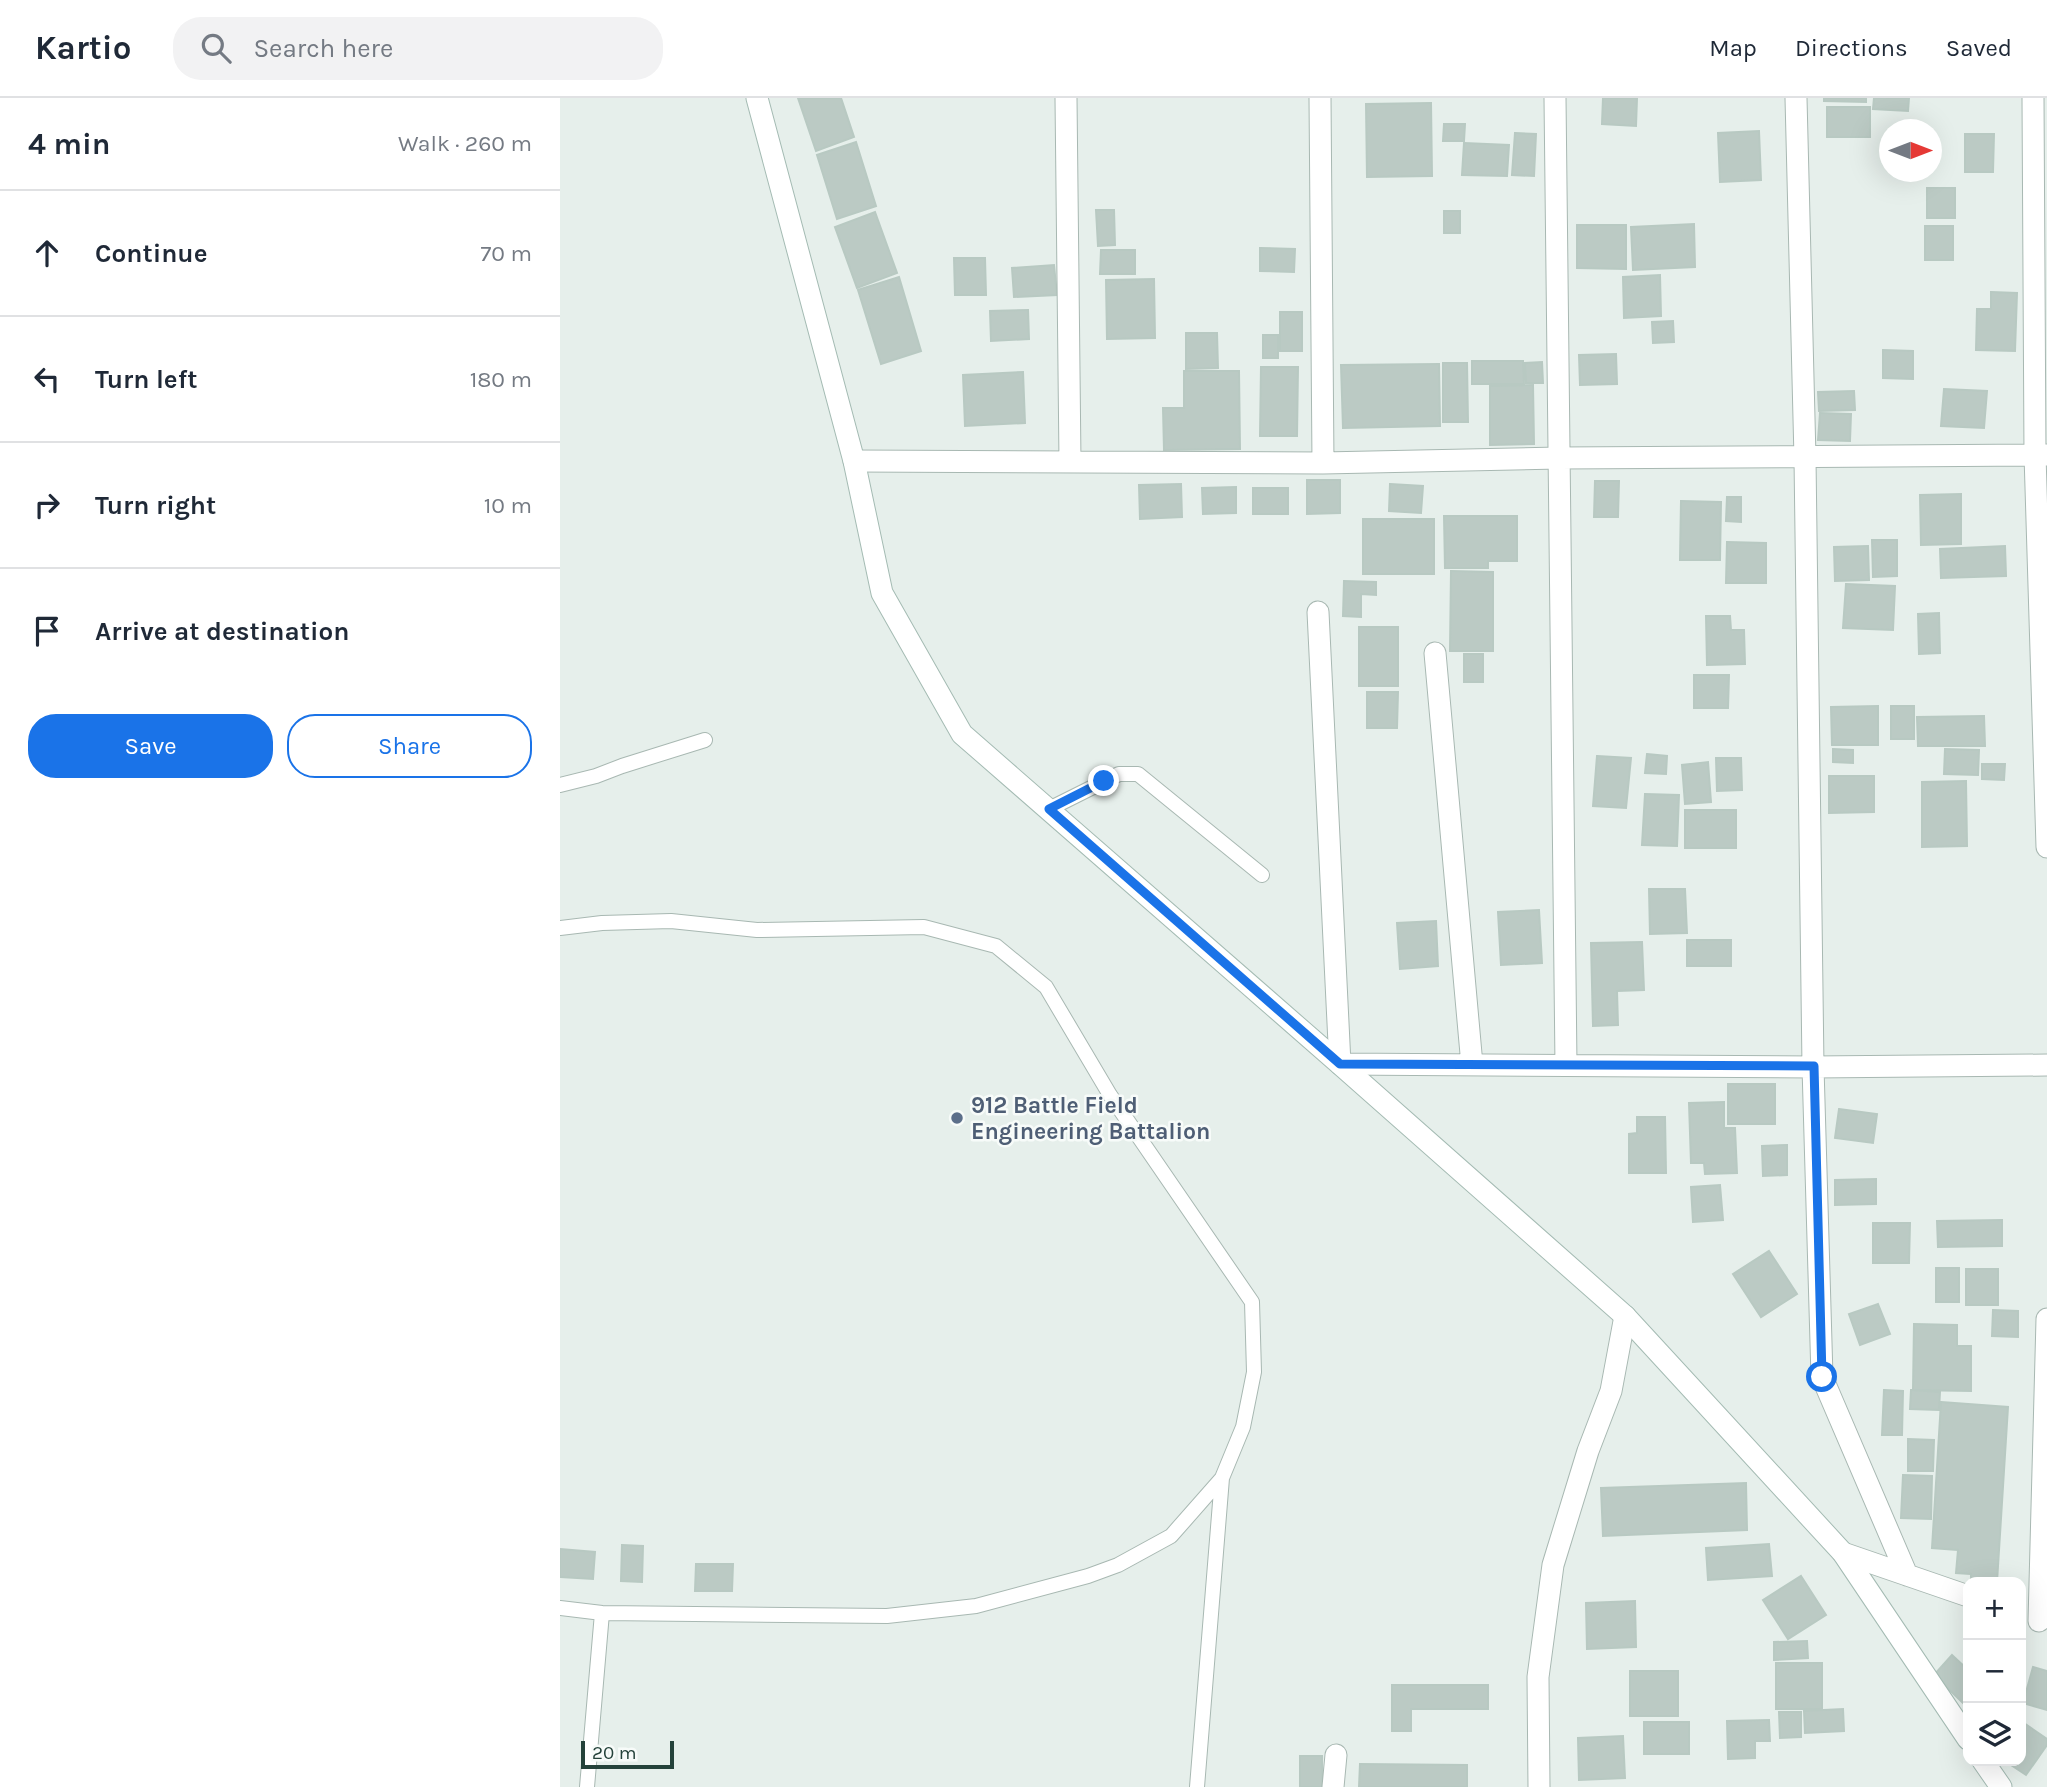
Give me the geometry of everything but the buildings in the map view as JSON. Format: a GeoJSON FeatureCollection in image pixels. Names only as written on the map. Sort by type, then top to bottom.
{"type":"FeatureCollection","features":[{"type":"Feature","properties":{"kind":"street"},"geometry":{"type":"LineString","coordinates":[[757,98],[854,461],[882,593],[962,734],[1625,1316],[1843,1553],[1963,1731]]}},
{"type":"Feature","properties":{"kind":"street"},"geometry":{"type":"LineString","coordinates":[[1066,98],[1070,461]]}},
{"type":"Feature","properties":{"kind":"street"},"geometry":{"type":"LineString","coordinates":[[1320,98],[1323,463]]}},
{"type":"Feature","properties":{"kind":"street"},"geometry":{"type":"LineString","coordinates":[[1555,98],[1566,1065]]}},
{"type":"Feature","properties":{"kind":"street"},"geometry":{"type":"LineString","coordinates":[[1796,98],[1822,1377],[1907,1575]]}},
{"type":"Feature","properties":{"kind":"street"},"geometry":{"type":"LineString","coordinates":[[2033,98],[2047,847]]}},
{"type":"Feature","properties":{"kind":"street"},"geometry":{"type":"LineString","coordinates":[[854,461],[1323,463],[1559,458],[2041,455]]}},
{"type":"Feature","properties":{"kind":"street"},"geometry":{"type":"LineString","coordinates":[[1318,612],[1340,1064]]}},
{"type":"Feature","properties":{"kind":"street"},"geometry":{"type":"LineString","coordinates":[[1435,653],[1472,1065]]}},
{"type":"Feature","properties":{"kind":"street"},"geometry":{"type":"LineString","coordinates":[[1340,1064],[2047,1065]]}},
{"type":"Feature","properties":{"kind":"street"},"geometry":{"type":"LineString","coordinates":[[1539,1787],[1538,1677],[1553,1565],[1588,1451],[1611,1391],[1625,1316]]}},
{"type":"Feature","properties":{"kind":"street"},"geometry":{"type":"LineString","coordinates":[[2036,1619],[2047,1319]]}},
{"type":"Feature","properties":{"kind":"street"},"geometry":{"type":"LineString","coordinates":[[1843,1553],[1963,1594]]}},
{"type":"Feature","properties":{"kind":"street"},"geometry":{"type":"LineString","coordinates":[[1333,1787],[1336,1755]]}},
{"type":"Feature","properties":{"kind":"street"},"geometry":{"type":"LineString","coordinates":[[1986,1766],[2001,1787]]}},
{"type":"Feature","properties":{"kind":"lane"},"geometry":{"type":"LineString","coordinates":[[560,785],[705,740]]}},
{"type":"Feature","properties":{"kind":"lane"},"geometry":{"type":"LineString","coordinates":[[1049,809],[1119,774],[1138,774],[1262,875]]}},
{"type":"Feature","properties":{"kind":"lane"},"geometry":{"type":"LineString","coordinates":[[560,928],[602,923],[671,921],[757,930],[924,927],[996,946],[1046,987],[1110,1095],[1252,1302],[1254,1372],[1243,1427],[1222,1478],[1197,1787]]}},
{"type":"Feature","properties":{"kind":"lane"},"geometry":{"type":"LineString","coordinates":[[560,1608],[602,1613],[887,1616],[976,1606],[1088,1576],[1118,1564],[1171,1536],[1222,1478]]}},
{"type":"Feature","properties":{"kind":"lane"},"geometry":{"type":"LineString","coordinates":[[587,1787],[602,1613]]}},
{"type":"Feature","properties":{"kind":"place","name":"912 Battle Field Engineering Battalion"},"geometry":{"type":"Point","coordinates":[957,1118]}},
{"type":"Feature","properties":{"kind":"route"},"geometry":{"type":"LineString","coordinates":[[1104,781],[1049,809],[1340,1064],[1814,1066],[1822,1377]]}}]}
